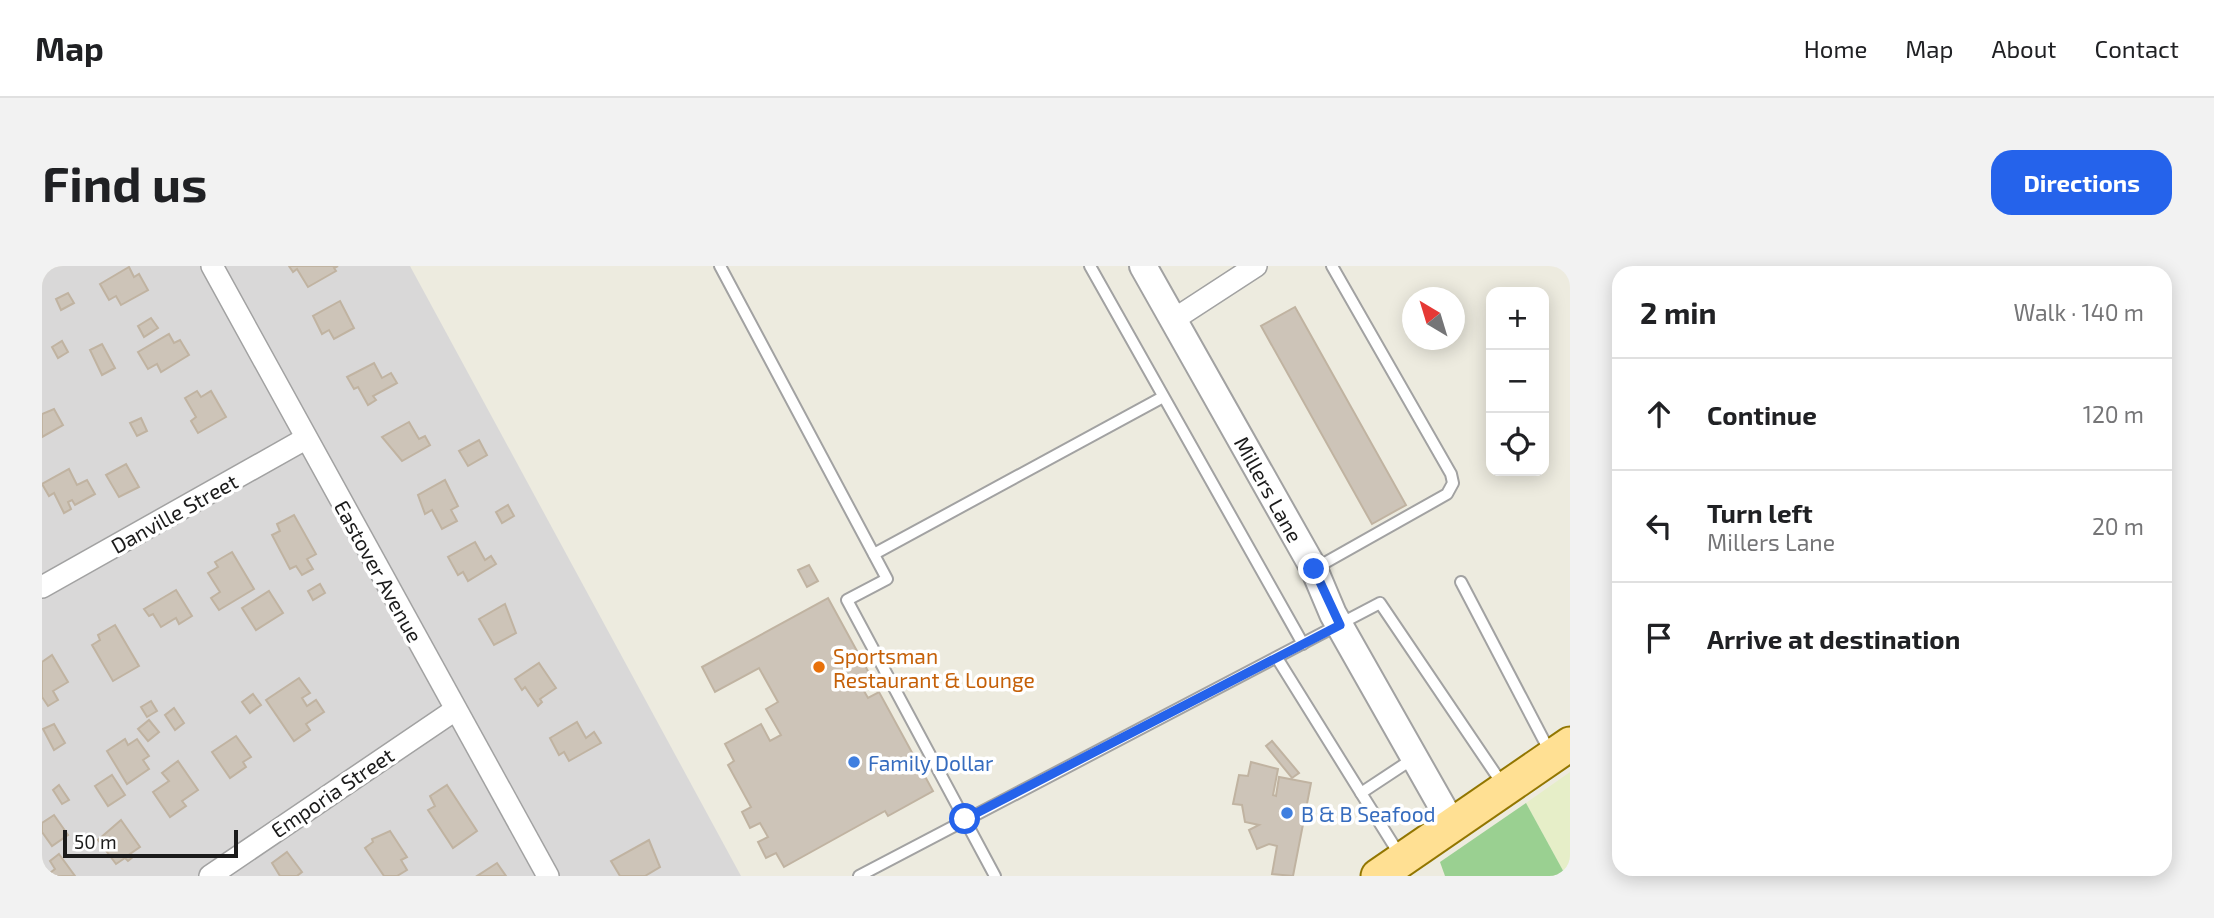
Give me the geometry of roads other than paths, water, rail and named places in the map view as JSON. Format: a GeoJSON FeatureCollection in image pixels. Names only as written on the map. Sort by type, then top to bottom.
{"type":"FeatureCollection","features":[{"type":"Feature","properties":{"kind":"main road"},"geometry":{"type":"LineString","coordinates":[[1390,868],[1561,750]]}},
{"type":"Feature","properties":{"kind":"street","name":"Eastover Avenue"},"geometry":{"type":"LineString","coordinates":[[212,266],[548,876]]}},
{"type":"Feature","properties":{"kind":"street","name":"Millers Lane"},"geometry":{"type":"LineString","coordinates":[[1143,266],[1314,569],[1340,625],[1452,824]]}},
{"type":"Feature","properties":{"kind":"street"},"geometry":{"type":"LineString","coordinates":[[1173,320],[1256,266]]}},
{"type":"Feature","properties":{"kind":"street","name":"Danville Street"},"geometry":{"type":"LineString","coordinates":[[42,587],[305,439]]}},
{"type":"Feature","properties":{"kind":"street","name":"Emporia Street"},"geometry":{"type":"LineString","coordinates":[[210,876],[455,710]]}},
{"type":"Feature","properties":{"kind":"lane"},"geometry":{"type":"LineString","coordinates":[[720,266],[887,579],[847,600],[995,876]]}},
{"type":"Feature","properties":{"kind":"lane"},"geometry":{"type":"LineString","coordinates":[[1090,266],[1303,644]]}},
{"type":"Feature","properties":{"kind":"lane"},"geometry":{"type":"LineString","coordinates":[[1314,569],[1447,494],[1453,484],[1451,474],[1332,266]]}},
{"type":"Feature","properties":{"kind":"lane"},"geometry":{"type":"LineString","coordinates":[[874,554],[1163,397]]}},
{"type":"Feature","properties":{"kind":"lane"},"geometry":{"type":"LineString","coordinates":[[1461,582],[1561,750]]}},
{"type":"Feature","properties":{"kind":"lane"},"geometry":{"type":"LineString","coordinates":[[859,876],[1380,603],[1505,788]]}},
{"type":"Feature","properties":{"kind":"lane"},"geometry":{"type":"LineString","coordinates":[[1277,658],[1361,793],[1390,868]]}},
{"type":"Feature","properties":{"kind":"lane"},"geometry":{"type":"LineString","coordinates":[[1361,793],[1415,757]]}},
{"type":"Feature","properties":{"kind":"place","name":"Sportsman Restaurant & Lounge"},"geometry":{"type":"Point","coordinates":[819,667]}},
{"type":"Feature","properties":{"kind":"place","name":"Family Dollar"},"geometry":{"type":"Point","coordinates":[854,762]}},
{"type":"Feature","properties":{"kind":"place","name":"B & B Seafood"},"geometry":{"type":"Point","coordinates":[1287,813]}}]}
